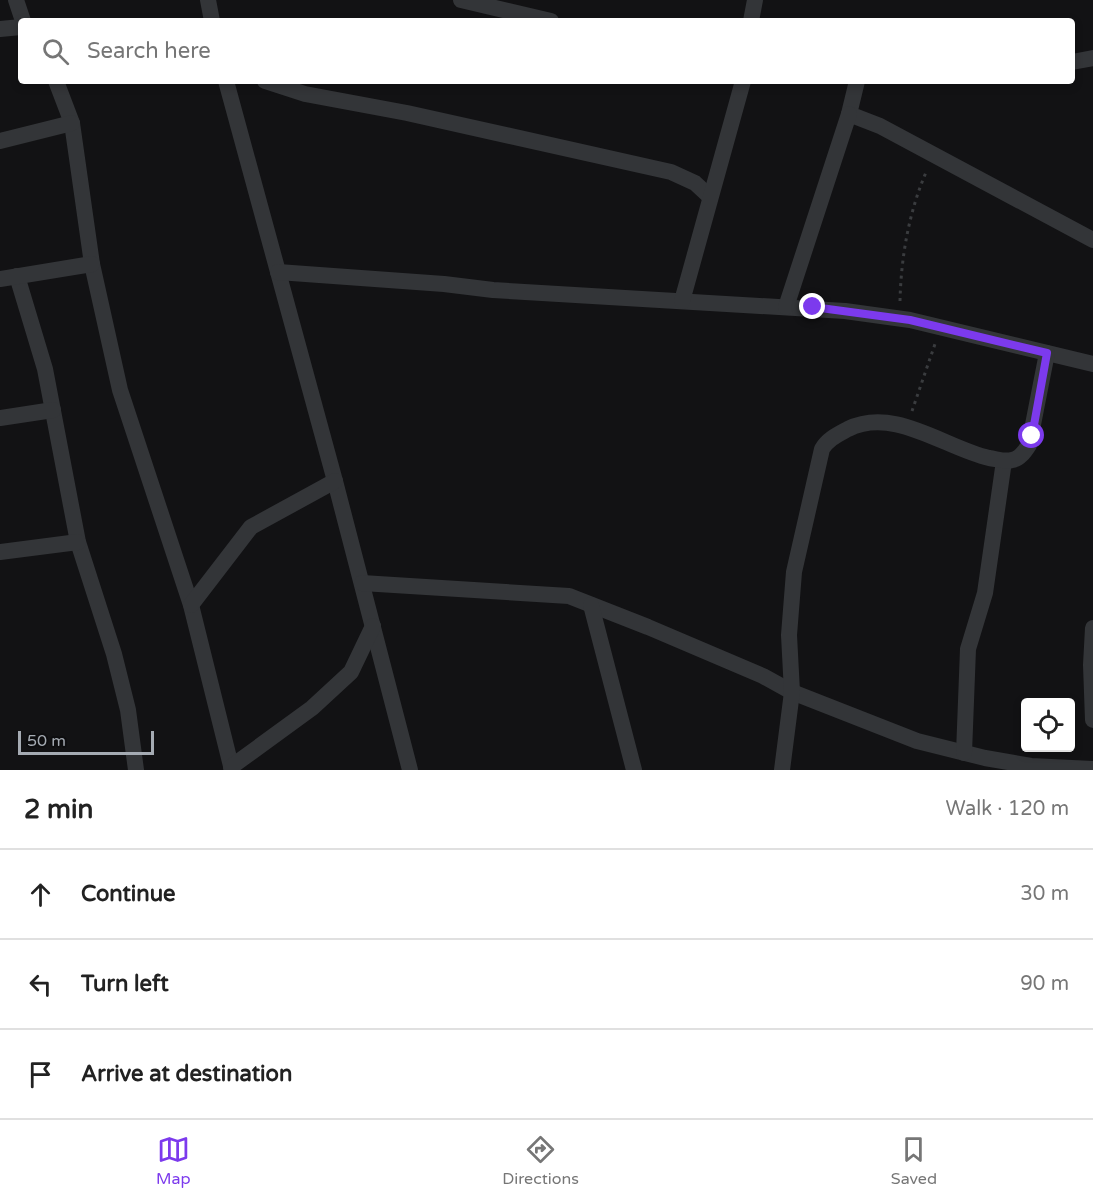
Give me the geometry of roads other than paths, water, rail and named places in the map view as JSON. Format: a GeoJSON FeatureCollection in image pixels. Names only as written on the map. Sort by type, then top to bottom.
{"type":"FeatureCollection","features":[{"type":"Feature","properties":{"kind":"street"},"geometry":{"type":"LineString","coordinates":[[16,0],[22,18]]}},
{"type":"Feature","properties":{"kind":"street"},"geometry":{"type":"LineString","coordinates":[[208,0],[211,18]]}},
{"type":"Feature","properties":{"kind":"street"},"geometry":{"type":"LineString","coordinates":[[461,0],[538,18]]}},
{"type":"Feature","properties":{"kind":"street"},"geometry":{"type":"LineString","coordinates":[[752,18],[755,0]]}},
{"type":"Feature","properties":{"kind":"street"},"geometry":{"type":"LineString","coordinates":[[0,30],[18,27]]}},
{"type":"Feature","properties":{"kind":"street"},"geometry":{"type":"LineString","coordinates":[[1075,61],[1093,58]]}},
{"type":"Feature","properties":{"kind":"street"},"geometry":{"type":"LineString","coordinates":[[57,84],[72,123],[92,264],[120,390],[191,604],[232,768],[312,708],[351,672],[373,626]]}},
{"type":"Feature","properties":{"kind":"street"},"geometry":{"type":"LineString","coordinates":[[227,84],[335,481],[410,770]]}},
{"type":"Feature","properties":{"kind":"street"},"geometry":{"type":"LineString","coordinates":[[274,84],[305,94],[407,112],[671,172],[695,183],[709,196]]}},
{"type":"Feature","properties":{"kind":"street"},"geometry":{"type":"LineString","coordinates":[[681,301],[742,84]]}},
{"type":"Feature","properties":{"kind":"street"},"geometry":{"type":"LineString","coordinates":[[786,307],[849,114],[856,84]]}},
{"type":"Feature","properties":{"kind":"street"},"geometry":{"type":"LineString","coordinates":[[849,114],[880,126],[1093,240]]}},
{"type":"Feature","properties":{"kind":"street"},"geometry":{"type":"LineString","coordinates":[[0,141],[72,123]]}},
{"type":"Feature","properties":{"kind":"street"},"geometry":{"type":"LineString","coordinates":[[92,264],[8,277],[42,357],[78,542],[117,665],[128,710],[136,770]]}},
{"type":"Feature","properties":{"kind":"street"},"geometry":{"type":"LineString","coordinates":[[278,272],[444,284],[493,290],[813,307],[899,318],[1093,364]]}},
{"type":"Feature","properties":{"kind":"street"},"geometry":{"type":"LineString","coordinates":[[782,770],[792,692],[789,635],[794,572],[822,449],[837,435],[865,423],[875,422],[907,428],[975,454],[1004,461],[1017,458],[1029,445],[1047,353]]}},
{"type":"Feature","properties":{"kind":"street"},"geometry":{"type":"LineString","coordinates":[[0,418],[53,410]]}},
{"type":"Feature","properties":{"kind":"street"},"geometry":{"type":"LineString","coordinates":[[964,753],[968,649],[985,592],[1004,461]]}},
{"type":"Feature","properties":{"kind":"street"},"geometry":{"type":"LineString","coordinates":[[191,604],[251,527],[335,481]]}},
{"type":"Feature","properties":{"kind":"street"},"geometry":{"type":"LineString","coordinates":[[0,552],[78,542]]}},
{"type":"Feature","properties":{"kind":"street"},"geometry":{"type":"LineString","coordinates":[[362,583],[569,596],[763,676],[792,692],[917,741],[1031,766],[1093,769]]}},
{"type":"Feature","properties":{"kind":"street"},"geometry":{"type":"LineString","coordinates":[[591,604],[634,770]]}},
{"type":"Feature","properties":{"kind":"street"},"geometry":{"type":"LineString","coordinates":[[1093,628],[1091,665],[1093,720]]}}]}
